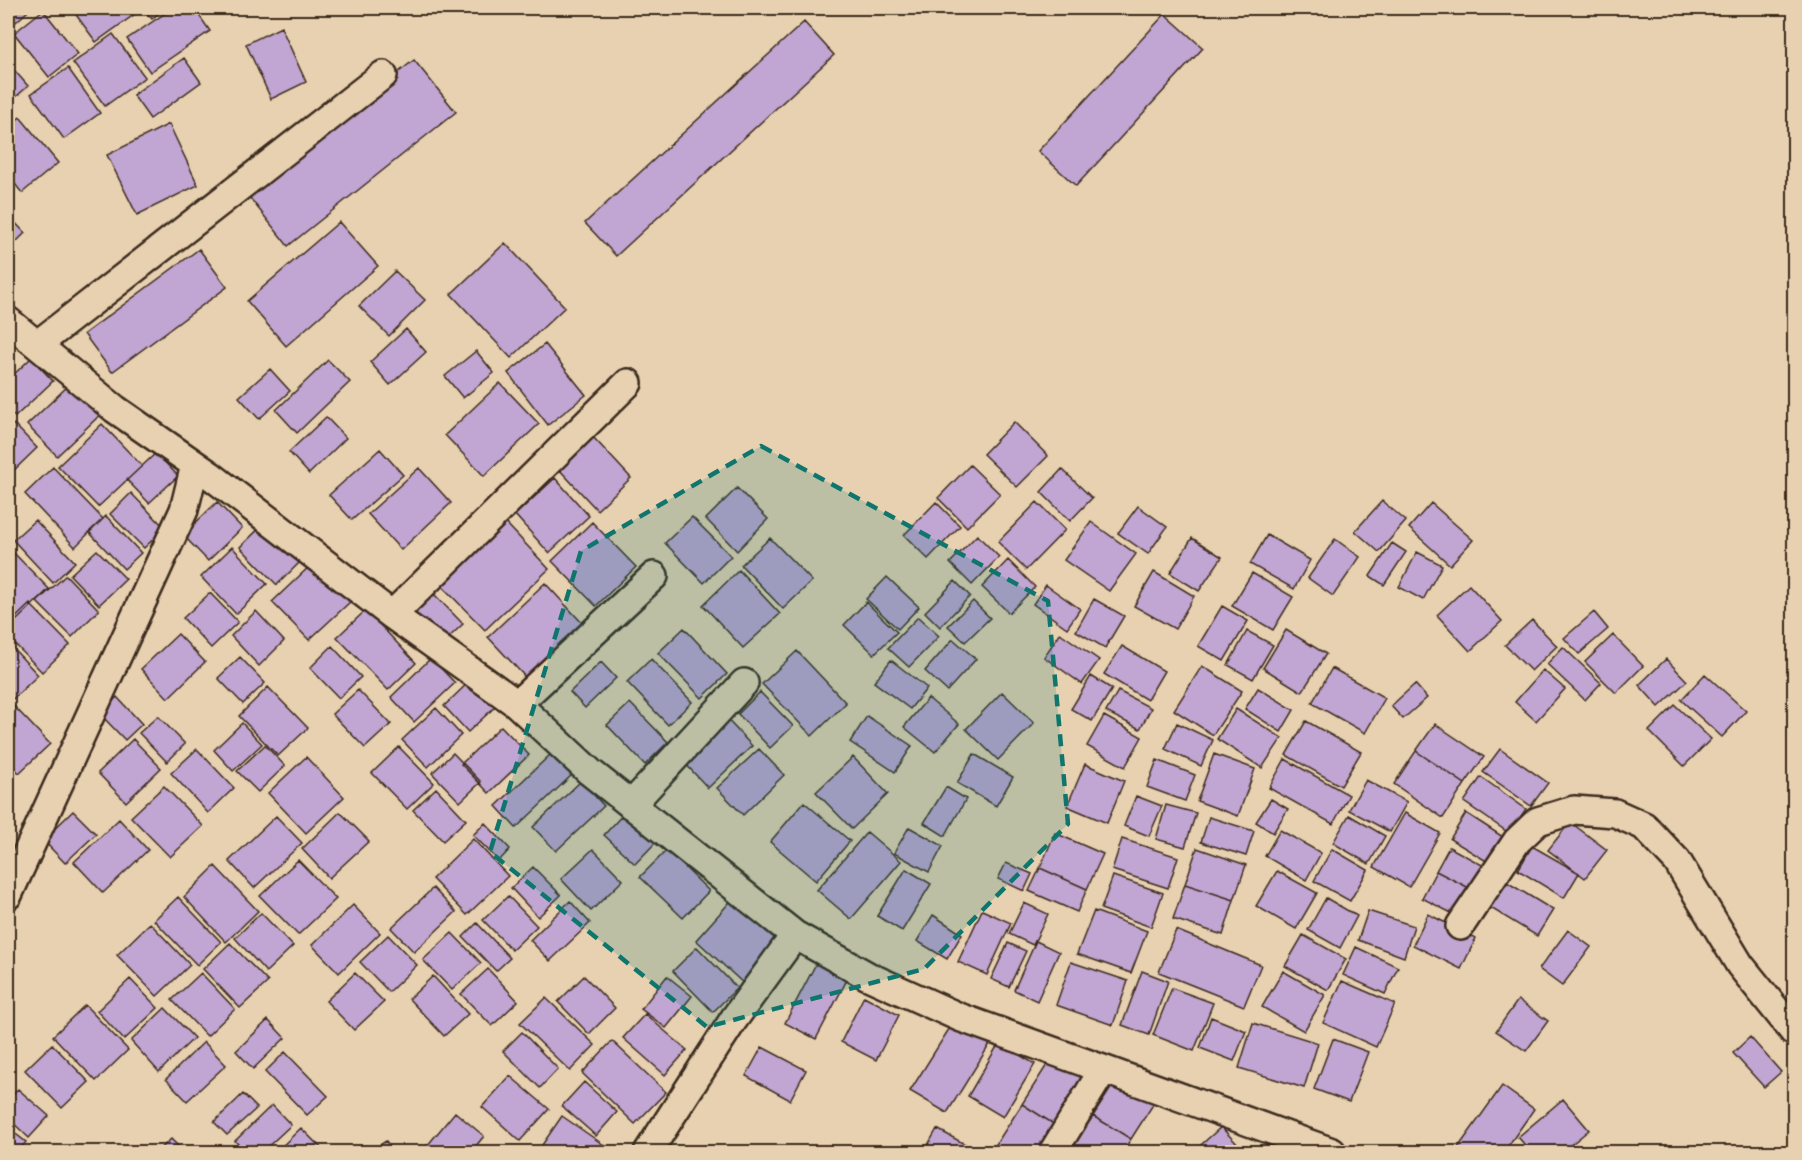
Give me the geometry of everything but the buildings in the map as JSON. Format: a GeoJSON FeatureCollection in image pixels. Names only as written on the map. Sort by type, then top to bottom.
{"type":"FeatureCollection","features":[{"type":"Feature","properties":{"kind":"street"},"geometry":{"type":"LineString","coordinates":[[38,344],[383,75]]}},
{"type":"Feature","properties":{"kind":"street"},"geometry":{"type":"LineString","coordinates":[[8,321],[115,409],[195,465],[392,615],[517,705],[590,772],[795,935],[868,976],[959,1017],[1332,1152]]}},
{"type":"Feature","properties":{"kind":"street"},"geometry":{"type":"LineString","coordinates":[[392,615],[628,383]]}},
{"type":"Feature","properties":{"kind":"street"},"geometry":{"type":"LineString","coordinates":[[8,895],[184,510],[195,465]]}},
{"type":"Feature","properties":{"kind":"street"},"geometry":{"type":"LineString","coordinates":[[517,705],[654,576]]}},
{"type":"Feature","properties":{"kind":"street"},"geometry":{"type":"LineString","coordinates":[[630,805],[744,683]]}},
{"type":"Feature","properties":{"kind":"street"},"geometry":{"type":"LineString","coordinates":[[1460,926],[1517,841],[1538,821],[1574,810],[1615,813],[1644,826],[1677,861],[1740,965],[1794,1032]]}},
{"type":"Feature","properties":{"kind":"street"},"geometry":{"type":"LineString","coordinates":[[648,1152],[734,1019],[795,935]]}},
{"type":"Feature","properties":{"kind":"street"},"geometry":{"type":"LineString","coordinates":[[1053,1152],[1103,1070]]}},
{"type":"Feature","properties":{"kind":"highlighted area"},"geometry":{"type":"Polygon","coordinates":[[[761,446],[1048,601],[1068,824],[924,969],[707,1027],[490,852],[581,551],[761,446]]]}}]}
